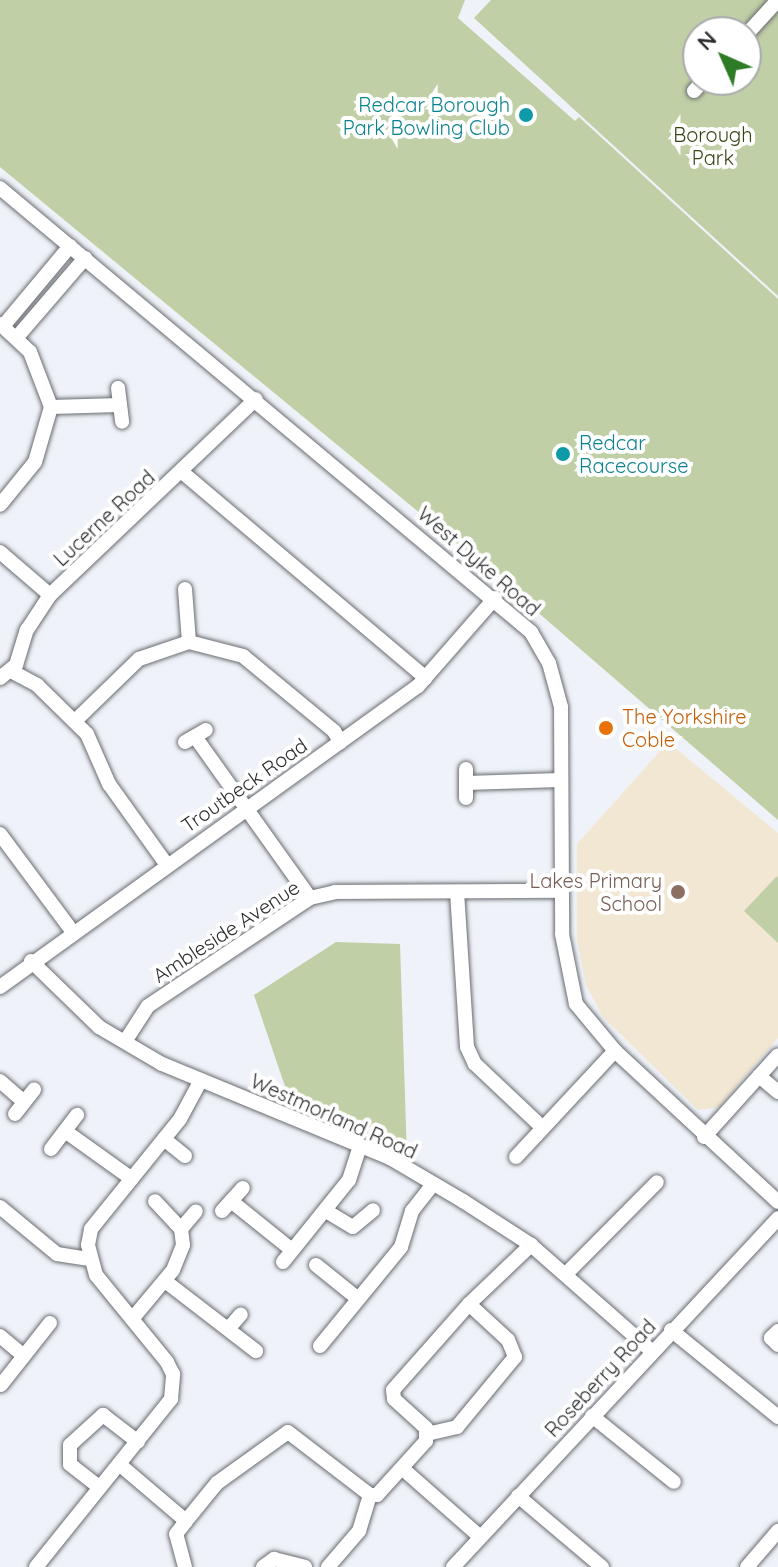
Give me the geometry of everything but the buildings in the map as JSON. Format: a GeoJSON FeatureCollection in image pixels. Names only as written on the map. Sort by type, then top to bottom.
{"type":"FeatureCollection","features":[{"type":"Feature","properties":{"kind":"street"},"geometry":{"type":"LineString","coordinates":[[762,18],[778,0]]}},
{"type":"Feature","properties":{"kind":"street","name":"West Dyke Road"},"geometry":{"type":"LineString","coordinates":[[0,188],[495,598],[531,632],[549,663],[561,707],[561,891],[565,970],[576,1004],[615,1051],[704,1137],[778,1202]]}},
{"type":"Feature","properties":{"kind":"street"},"geometry":{"type":"LineString","coordinates":[[0,505],[35,462],[51,407],[40,368],[18,336],[2,324],[70,246]]}},
{"type":"Feature","properties":{"kind":"street"},"geometry":{"type":"LineString","coordinates":[[18,336],[85,258]]}},
{"type":"Feature","properties":{"kind":"street"},"geometry":{"type":"LineString","coordinates":[[118,388],[122,422]]}},
{"type":"Feature","properties":{"kind":"street","name":"Lucerne Road"},"geometry":{"type":"LineString","coordinates":[[6,674],[27,630],[50,595],[256,399]]}},
{"type":"Feature","properties":{"kind":"street"},"geometry":{"type":"LineString","coordinates":[[51,407],[120,405]]}},
{"type":"Feature","properties":{"kind":"street"},"geometry":{"type":"LineString","coordinates":[[182,472],[426,678]]}},
{"type":"Feature","properties":{"kind":"street"},"geometry":{"type":"LineString","coordinates":[[0,552],[50,595]]}},
{"type":"Feature","properties":{"kind":"street"},"geometry":{"type":"LineString","coordinates":[[186,588],[189,642]]}},
{"type":"Feature","properties":{"kind":"street","name":"Troutbeck Road"},"geometry":{"type":"LineString","coordinates":[[0,987],[72,931],[426,678],[495,598]]}},
{"type":"Feature","properties":{"kind":"street"},"geometry":{"type":"LineString","coordinates":[[75,721],[139,659],[189,642],[243,656],[334,731],[340,742]]}},
{"type":"Feature","properties":{"kind":"street"},"geometry":{"type":"LineString","coordinates":[[6,674],[37,685],[75,721],[97,749],[114,793],[167,865]]}},
{"type":"Feature","properties":{"kind":"street"},"geometry":{"type":"LineString","coordinates":[[196,737],[310,898]]}},
{"type":"Feature","properties":{"kind":"street"},"geometry":{"type":"LineString","coordinates":[[466,783],[560,780]]}},
{"type":"Feature","properties":{"kind":"street"},"geometry":{"type":"LineString","coordinates":[[0,834],[72,931]]}},
{"type":"Feature","properties":{"kind":"street","name":"Ambleside Avenue"},"geometry":{"type":"LineString","coordinates":[[126,1040],[148,1006],[310,898],[335,892],[561,891]]}},
{"type":"Feature","properties":{"kind":"street"},"geometry":{"type":"LineString","coordinates":[[457,892],[467,1047],[475,1064],[543,1128]]}},
{"type":"Feature","properties":{"kind":"street","name":"Westmorland Road"},"geometry":{"type":"LineString","coordinates":[[31,961],[99,1027],[126,1040],[162,1064],[360,1146],[433,1184],[531,1245],[653,1352]]}},
{"type":"Feature","properties":{"kind":"street"},"geometry":{"type":"LineString","coordinates":[[516,1157],[615,1051]]}},
{"type":"Feature","properties":{"kind":"street"},"geometry":{"type":"LineString","coordinates":[[704,1137],[778,1055]]}},
{"type":"Feature","properties":{"kind":"street"},"geometry":{"type":"LineString","coordinates":[[759,1076],[778,1092]]}},
{"type":"Feature","properties":{"kind":"street"},"geometry":{"type":"LineString","coordinates":[[36,1567],[171,1399],[173,1374],[90,1259],[91,1229],[164,1139],[201,1080]]}},
{"type":"Feature","properties":{"kind":"street"},"geometry":{"type":"LineString","coordinates":[[0,1081],[24,1102]]}},
{"type":"Feature","properties":{"kind":"street"},"geometry":{"type":"LineString","coordinates":[[51,1149],[77,1115]]}},
{"type":"Feature","properties":{"kind":"street"},"geometry":{"type":"LineString","coordinates":[[65,1131],[132,1179]]}},
{"type":"Feature","properties":{"kind":"street"},"geometry":{"type":"LineString","coordinates":[[164,1139],[185,1156]]}},
{"type":"Feature","properties":{"kind":"street"},"geometry":{"type":"LineString","coordinates":[[243,1188],[227,1206],[288,1256],[349,1180],[360,1146]]}},
{"type":"Feature","properties":{"kind":"street"},"geometry":{"type":"LineString","coordinates":[[566,1274],[657,1182]]}},
{"type":"Feature","properties":{"kind":"street"},"geometry":{"type":"LineString","coordinates":[[320,1346],[401,1247],[412,1211],[433,1184]]}},
{"type":"Feature","properties":{"kind":"street"},"geometry":{"type":"LineString","coordinates":[[155,1201],[181,1229]]}},
{"type":"Feature","properties":{"kind":"street"},"geometry":{"type":"LineString","coordinates":[[326,1211],[353,1227],[373,1210]]}},
{"type":"Feature","properties":{"kind":"street"},"geometry":{"type":"LineString","coordinates":[[1,1211],[57,1254],[90,1259]]}},
{"type":"Feature","properties":{"kind":"street"},"geometry":{"type":"LineString","coordinates":[[133,1318],[165,1281],[179,1257],[181,1229],[196,1211]]}},
{"type":"Feature","properties":{"kind":"street","name":"Roseberry Road"},"geometry":{"type":"LineString","coordinates":[[453,1567],[778,1218]]}},
{"type":"Feature","properties":{"kind":"street"},"geometry":{"type":"LineString","coordinates":[[427,1434],[386,1390],[531,1245]]}},
{"type":"Feature","properties":{"kind":"street"},"geometry":{"type":"LineString","coordinates":[[316,1265],[357,1298]]}},
{"type":"Feature","properties":{"kind":"street"},"geometry":{"type":"LineString","coordinates":[[165,1281],[256,1351]]}},
{"type":"Feature","properties":{"kind":"street"},"geometry":{"type":"LineString","coordinates":[[370,1495],[383,1491],[427,1434],[457,1427],[515,1357],[508,1340],[469,1304]]}},
{"type":"Feature","properties":{"kind":"street"},"geometry":{"type":"LineString","coordinates":[[229,1328],[241,1314]]}},
{"type":"Feature","properties":{"kind":"street"},"geometry":{"type":"LineString","coordinates":[[1,1385],[50,1323]]}},
{"type":"Feature","properties":{"kind":"street"},"geometry":{"type":"LineString","coordinates":[[671,1330],[778,1417]]}},
{"type":"Feature","properties":{"kind":"street"},"geometry":{"type":"LineString","coordinates":[[778,1331],[771,1338],[778,1345]]}},
{"type":"Feature","properties":{"kind":"street"},"geometry":{"type":"LineString","coordinates":[[0,1336],[24,1356]]}},
{"type":"Feature","properties":{"kind":"street"},"geometry":{"type":"LineString","coordinates":[[99,1487],[70,1464],[70,1445],[103,1415],[138,1442]]}},
{"type":"Feature","properties":{"kind":"street"},"geometry":{"type":"LineString","coordinates":[[592,1416],[674,1482]]}},
{"type":"Feature","properties":{"kind":"street"},"geometry":{"type":"LineString","coordinates":[[185,1567],[176,1534],[217,1483],[288,1432],[370,1495]]}},
{"type":"Feature","properties":{"kind":"street"},"geometry":{"type":"LineString","coordinates":[[119,1464],[186,1521]]}},
{"type":"Feature","properties":{"kind":"street"},"geometry":{"type":"LineString","coordinates":[[403,1469],[480,1537]]}},
{"type":"Feature","properties":{"kind":"street"},"geometry":{"type":"LineString","coordinates":[[328,1567],[359,1531],[370,1495]]}},
{"type":"Feature","properties":{"kind":"street"},"geometry":{"type":"LineString","coordinates":[[518,1496],[602,1567]]}},
{"type":"Feature","properties":{"kind":"street"},"geometry":{"type":"LineString","coordinates":[[747,1567],[778,1531]]}},
{"type":"Feature","properties":{"kind":"street"},"geometry":{"type":"LineString","coordinates":[[263,1567],[274,1559],[305,1567]]}},
{"type":"Feature","properties":{"kind":"shaded area","name":"Lakes Primary School"},"geometry":{"type":"Polygon","coordinates":[[[668,742],[778,833],[778,1038],[719,1107],[698,1110],[603,1017],[586,985],[577,940],[577,844],[668,742]]]}},
{"type":"Feature","properties":{"kind":"green space","name":"Redcar Racecourse"},"geometry":{"type":"Polygon","coordinates":[[[0,0],[465,0],[458,18],[575,121],[579,117],[778,299],[778,820],[489,570],[0,167],[0,0]]]}},
{"type":"Feature","properties":{"kind":"green space","name":"Borough Park"},"geometry":{"type":"Polygon","coordinates":[[[491,0],[778,0],[778,296],[474,18],[491,0]]]}},
{"type":"Feature","properties":{"kind":"green space"},"geometry":{"type":"Polygon","coordinates":[[[778,878],[778,943],[744,911],[778,878]]]}},
{"type":"Feature","properties":{"kind":"green space"},"geometry":{"type":"Polygon","coordinates":[[[336,942],[400,944],[407,1158],[293,1110],[254,995],[336,942]]]}},
{"type":"Feature","properties":{"kind":"place","name":"Redcar Borough Park Bowling Club"},"geometry":{"type":"Point","coordinates":[526,115]}},
{"type":"Feature","properties":{"kind":"place","name":"Redcar Racecourse"},"geometry":{"type":"Point","coordinates":[563,454]}},
{"type":"Feature","properties":{"kind":"place","name":"The Yorkshire Coble"},"geometry":{"type":"Point","coordinates":[606,728]}},
{"type":"Feature","properties":{"kind":"place","name":"Lakes Primary School"},"geometry":{"type":"Point","coordinates":[678,892]}}]}
